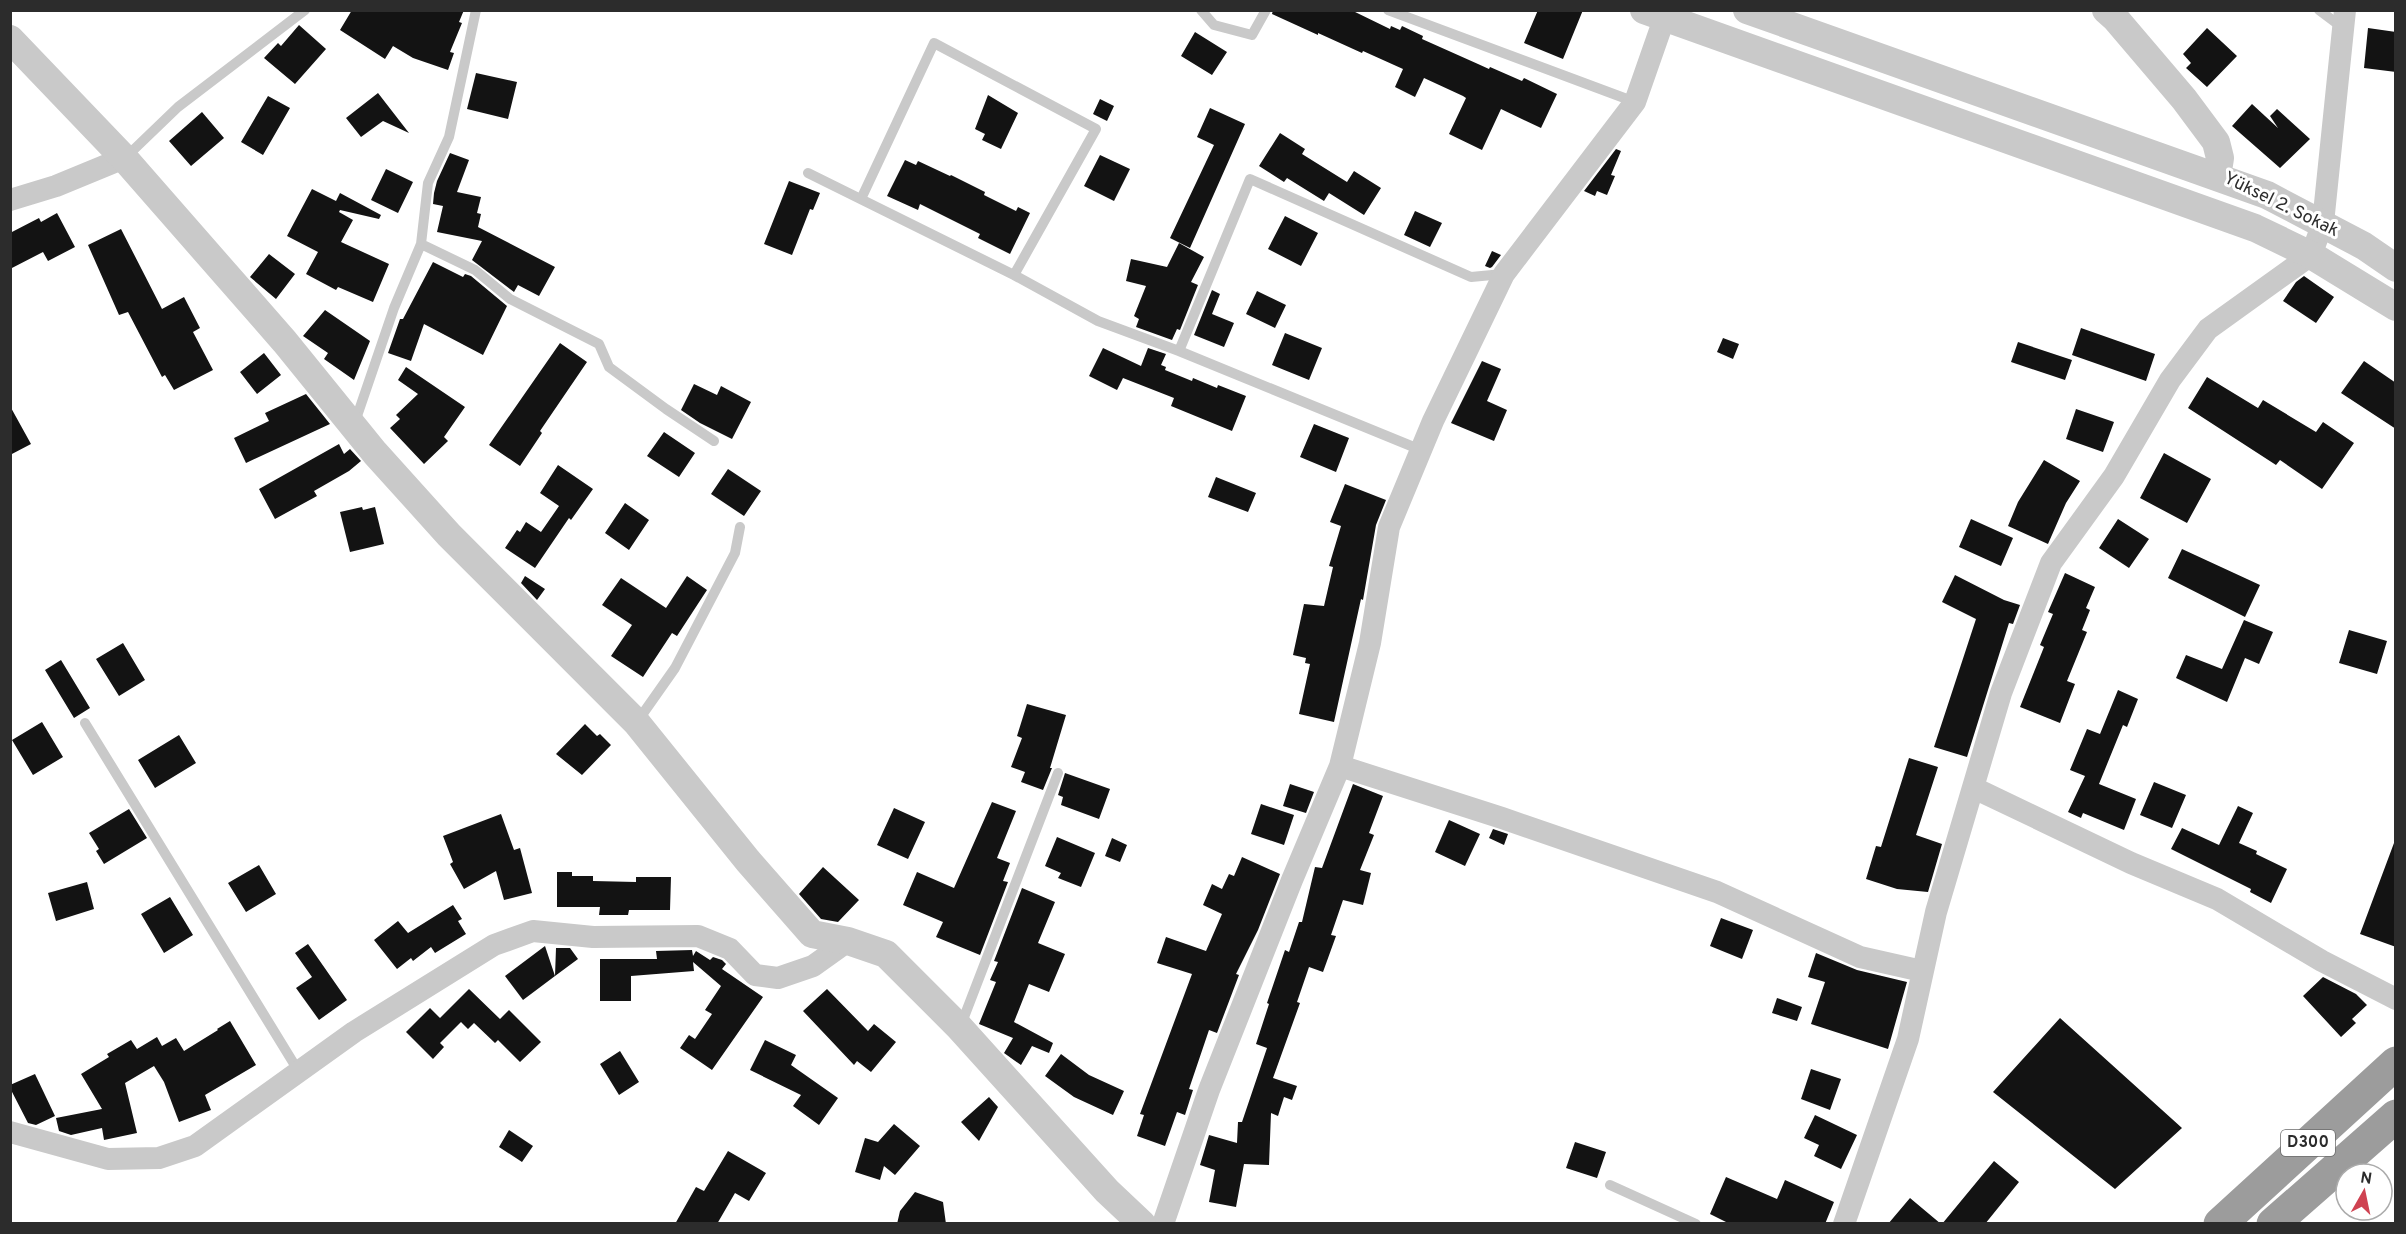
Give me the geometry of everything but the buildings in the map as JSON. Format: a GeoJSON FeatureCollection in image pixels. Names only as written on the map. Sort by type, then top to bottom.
{"type":"FeatureCollection","features":[{"type":"Feature","properties":{"kind":"highway","name":"D300"},"geometry":{"type":"LineString","coordinates":[[2220,1224],[2396,1063]]}},
{"type":"Feature","properties":{"kind":"highway","name":"D300"},"geometry":{"type":"LineString","coordinates":[[2273,1224],[2396,1116]]}},
{"type":"Feature","properties":{"kind":"street"},"geometry":{"type":"LineString","coordinates":[[1747,10],[2217,177]]}},
{"type":"Feature","properties":{"kind":"street","name":"Yüksel 2. Sokak"},"geometry":{"type":"LineString","coordinates":[[2106,10],[2184,99],[2216,142],[2220,158],[2217,177],[2267,195],[2323,223],[2364,246],[2396,268]]}},
{"type":"Feature","properties":{"kind":"street"},"geometry":{"type":"LineString","coordinates":[[1164,1224],[1209,1090],[1292,880],[1341,766],[1370,643],[1389,527],[1421,450],[1504,274],[1635,102],[1654,15]]}},
{"type":"Feature","properties":{"kind":"street","name":"Yüksel 2. Sokak"},"geometry":{"type":"LineString","coordinates":[[1654,15],[2207,209],[2255,228],[2311,255],[2396,307]]}},
{"type":"Feature","properties":{"kind":"street"},"geometry":{"type":"LineString","coordinates":[[1844,1224],[1908,1039],[1936,912],[2001,693],[2051,563],[2114,476],[2170,380],[2208,329],[2311,255],[2323,223],[2344,19]]}},
{"type":"Feature","properties":{"kind":"street"},"geometry":{"type":"LineString","coordinates":[[10,39],[124,158],[285,342],[354,426],[449,535],[636,722],[748,861],[812,934],[849,941],[886,954],[959,1027],[1107,1191],[1142,1224]]}},
{"type":"Feature","properties":{"kind":"street"},"geometry":{"type":"LineString","coordinates":[[10,200],[56,186],[124,158]]}},
{"type":"Feature","properties":{"kind":"street"},"geometry":{"type":"LineString","coordinates":[[1341,766],[1717,892],[1860,957],[1922,971]]}},
{"type":"Feature","properties":{"kind":"street"},"geometry":{"type":"LineString","coordinates":[[1974,788],[2131,863],[2217,900],[2322,961],[2396,999]]}},
{"type":"Feature","properties":{"kind":"street"},"geometry":{"type":"LineString","coordinates":[[12,1130],[59,1147],[108,1159],[159,1158],[195,1146],[354,1032],[494,945],[533,930],[593,937],[698,936],[730,950],[755,975],[778,978],[813,966],[849,941]]}},
{"type":"Feature","properties":{"kind":"lane"},"geometry":{"type":"LineString","coordinates":[[124,158],[177,107],[305,10]]}},
{"type":"Feature","properties":{"kind":"lane"},"geometry":{"type":"LineString","coordinates":[[354,426],[394,308],[422,244],[428,183],[449,137],[476,10]]}},
{"type":"Feature","properties":{"kind":"lane"},"geometry":{"type":"LineString","coordinates":[[1201,10],[1214,25],[1252,35],[1266,10]]}},
{"type":"Feature","properties":{"kind":"lane"},"geometry":{"type":"LineString","coordinates":[[1388,10],[1635,102]]}},
{"type":"Feature","properties":{"kind":"lane"},"geometry":{"type":"LineString","coordinates":[[2319,10],[2344,19]]}},
{"type":"Feature","properties":{"kind":"lane"},"geometry":{"type":"LineString","coordinates":[[861,199],[934,43],[1096,129],[1014,275]]}},
{"type":"Feature","properties":{"kind":"lane"},"geometry":{"type":"LineString","coordinates":[[808,173],[1014,275],[1098,321],[1179,351],[1421,450]]}},
{"type":"Feature","properties":{"kind":"lane"},"geometry":{"type":"LineString","coordinates":[[1179,351],[1250,179],[1471,277],[1504,274]]}},
{"type":"Feature","properties":{"kind":"lane"},"geometry":{"type":"LineString","coordinates":[[422,244],[475,270],[510,299],[599,344],[609,367],[714,441]]}},
{"type":"Feature","properties":{"kind":"lane"},"geometry":{"type":"LineString","coordinates":[[636,722],[675,668],[735,553],[740,527]]}},
{"type":"Feature","properties":{"kind":"lane"},"geometry":{"type":"LineString","coordinates":[[85,723],[299,1072]]}},
{"type":"Feature","properties":{"kind":"lane"},"geometry":{"type":"LineString","coordinates":[[959,1027],[1058,773]]}},
{"type":"Feature","properties":{"kind":"lane"},"geometry":{"type":"LineString","coordinates":[[1610,1185],[1696,1224]]}}]}
